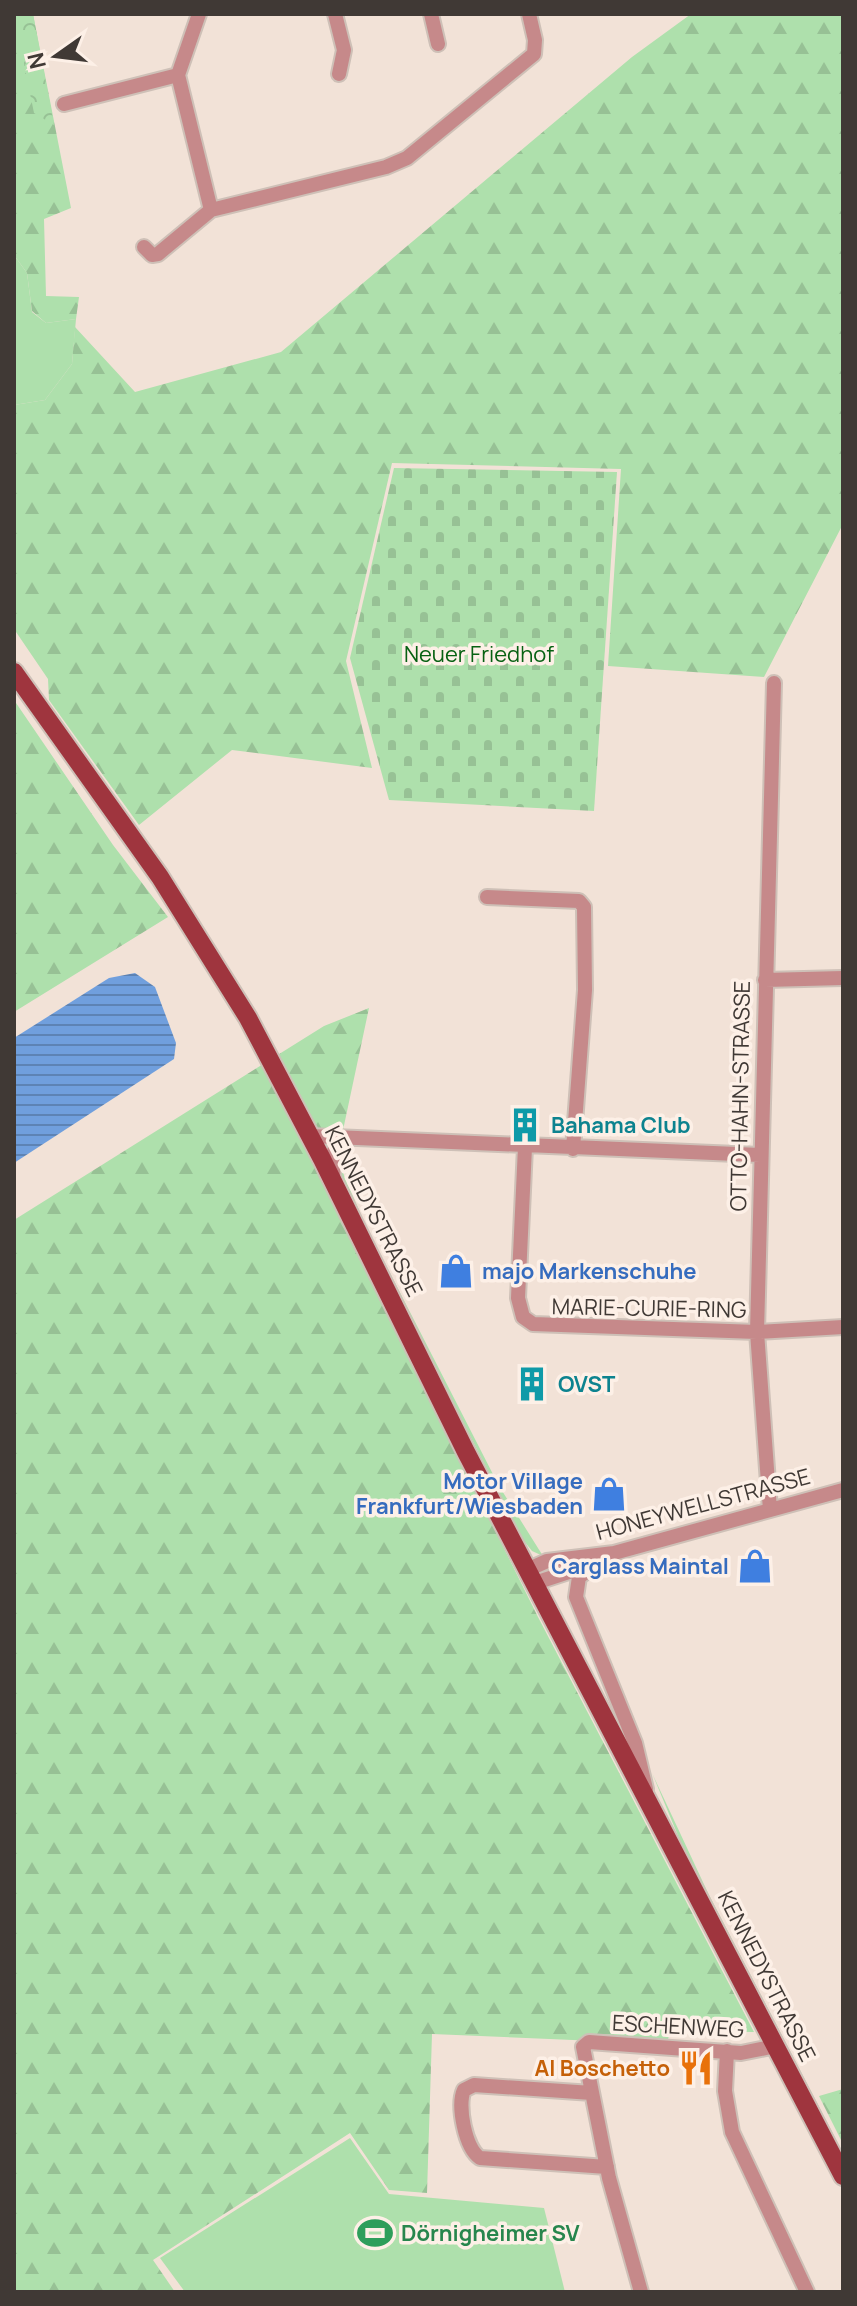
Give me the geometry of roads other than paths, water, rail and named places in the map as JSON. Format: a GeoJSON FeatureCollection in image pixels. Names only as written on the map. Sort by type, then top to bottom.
{"type":"FeatureCollection","features":[{"type":"Feature","properties":{"kind":"main road","name":"KENNEDYSTRASSE"},"geometry":{"type":"LineString","coordinates":[[14,672],[207,948],[310,1136],[531,1577],[843,2176]]}},
{"type":"Feature","properties":{"kind":"street"},"geometry":{"type":"LineString","coordinates":[[199,14],[178,75],[211,210]]}},
{"type":"Feature","properties":{"kind":"street"},"geometry":{"type":"LineString","coordinates":[[335,14],[344,50],[339,74]]}},
{"type":"Feature","properties":{"kind":"street"},"geometry":{"type":"LineString","coordinates":[[431,14],[438,44]]}},
{"type":"Feature","properties":{"kind":"street"},"geometry":{"type":"LineString","coordinates":[[144,247],[152,255],[158,254],[211,210],[386,167],[407,158],[534,54],[535,40],[529,14]]}},
{"type":"Feature","properties":{"kind":"street"},"geometry":{"type":"LineString","coordinates":[[64,104],[178,75]]}},
{"type":"Feature","properties":{"kind":"street","name":"OTTO-HAHN-STRASSE"},"geometry":{"type":"LineString","coordinates":[[770,1510],[757,1332],[774,683]]}},
{"type":"Feature","properties":{"kind":"street"},"geometry":{"type":"LineString","coordinates":[[487,897],[579,901],[584,907],[585,990],[573,1149]]}},
{"type":"Feature","properties":{"kind":"street"},"geometry":{"type":"LineString","coordinates":[[765,980],[843,978]]}},
{"type":"Feature","properties":{"kind":"street"},"geometry":{"type":"LineString","coordinates":[[310,1136],[760,1155]]}},
{"type":"Feature","properties":{"kind":"street"},"geometry":{"type":"LineString","coordinates":[[334,1184],[334,1151],[346,1138]]}},
{"type":"Feature","properties":{"kind":"street","name":"MARIE-CURIE-RING"},"geometry":{"type":"LineString","coordinates":[[525,1147],[518,1298],[520,1311],[527,1321],[552,1328],[757,1332]]}},
{"type":"Feature","properties":{"kind":"street"},"geometry":{"type":"LineString","coordinates":[[757,1332],[843,1327]]}},
{"type":"Feature","properties":{"kind":"street","name":"HONEYWELLSTRASSE"},"geometry":{"type":"LineString","coordinates":[[531,1577],[552,1560],[614,1553],[843,1490]]}},
{"type":"Feature","properties":{"kind":"street"},"geometry":{"type":"LineString","coordinates":[[595,1563],[614,1553]]}},
{"type":"Feature","properties":{"kind":"street","name":"HONEYWELLSTRASSE"},"geometry":{"type":"LineString","coordinates":[[531,1577],[595,1563]]}},
{"type":"Feature","properties":{"kind":"street","name":"KENNEDYSTRASSE"},"geometry":{"type":"LineString","coordinates":[[595,1563],[579,1577],[576,1597],[635,1743],[648,1797]]}},
{"type":"Feature","properties":{"kind":"street","name":"ESCHENWEG"},"geometry":{"type":"LineString","coordinates":[[592,2093],[583,2051],[589,2042],[727,2051],[759,2051],[776,2046]]}},
{"type":"Feature","properties":{"kind":"street"},"geometry":{"type":"LineString","coordinates":[[727,2051],[725,2091],[732,2132],[807,2292]]}},
{"type":"Feature","properties":{"kind":"street"},"geometry":{"type":"LineString","coordinates":[[607,2167],[480,2158],[470,2146],[461,2101],[464,2090],[474,2085],[592,2093],[607,2167],[641,2292]]}},
{"type":"Feature","properties":{"kind":"water"},"geometry":{"type":"Polygon","coordinates":[[[135,973],[155,987],[176,1043],[174,1059],[14,1163],[14,1038],[109,978],[135,973]]]}},
{"type":"Feature","properties":{"kind":"place","name":"Bahama Club"},"geometry":{"type":"Point","coordinates":[525,1125]}},
{"type":"Feature","properties":{"kind":"place","name":"majo Markenschuhe"},"geometry":{"type":"Point","coordinates":[456,1271]}},
{"type":"Feature","properties":{"kind":"place","name":"OVST"},"geometry":{"type":"Point","coordinates":[532,1384]}},
{"type":"Feature","properties":{"kind":"place","name":"Motor Village Frankfurt/Wiesbaden"},"geometry":{"type":"Point","coordinates":[609,1494]}},
{"type":"Feature","properties":{"kind":"place","name":"Carglass Maintal"},"geometry":{"type":"Point","coordinates":[755,1566]}},
{"type":"Feature","properties":{"kind":"place","name":"Al Boschetto"},"geometry":{"type":"Point","coordinates":[696,2068]}},
{"type":"Feature","properties":{"kind":"place","name":"Dörnigheimer SV"},"geometry":{"type":"Point","coordinates":[375,2233]}},
{"type":"Feature","properties":{"kind":"park label","name":"Neuer Friedhof"},"geometry":{"type":"Point","coordinates":[479,654]}}]}
